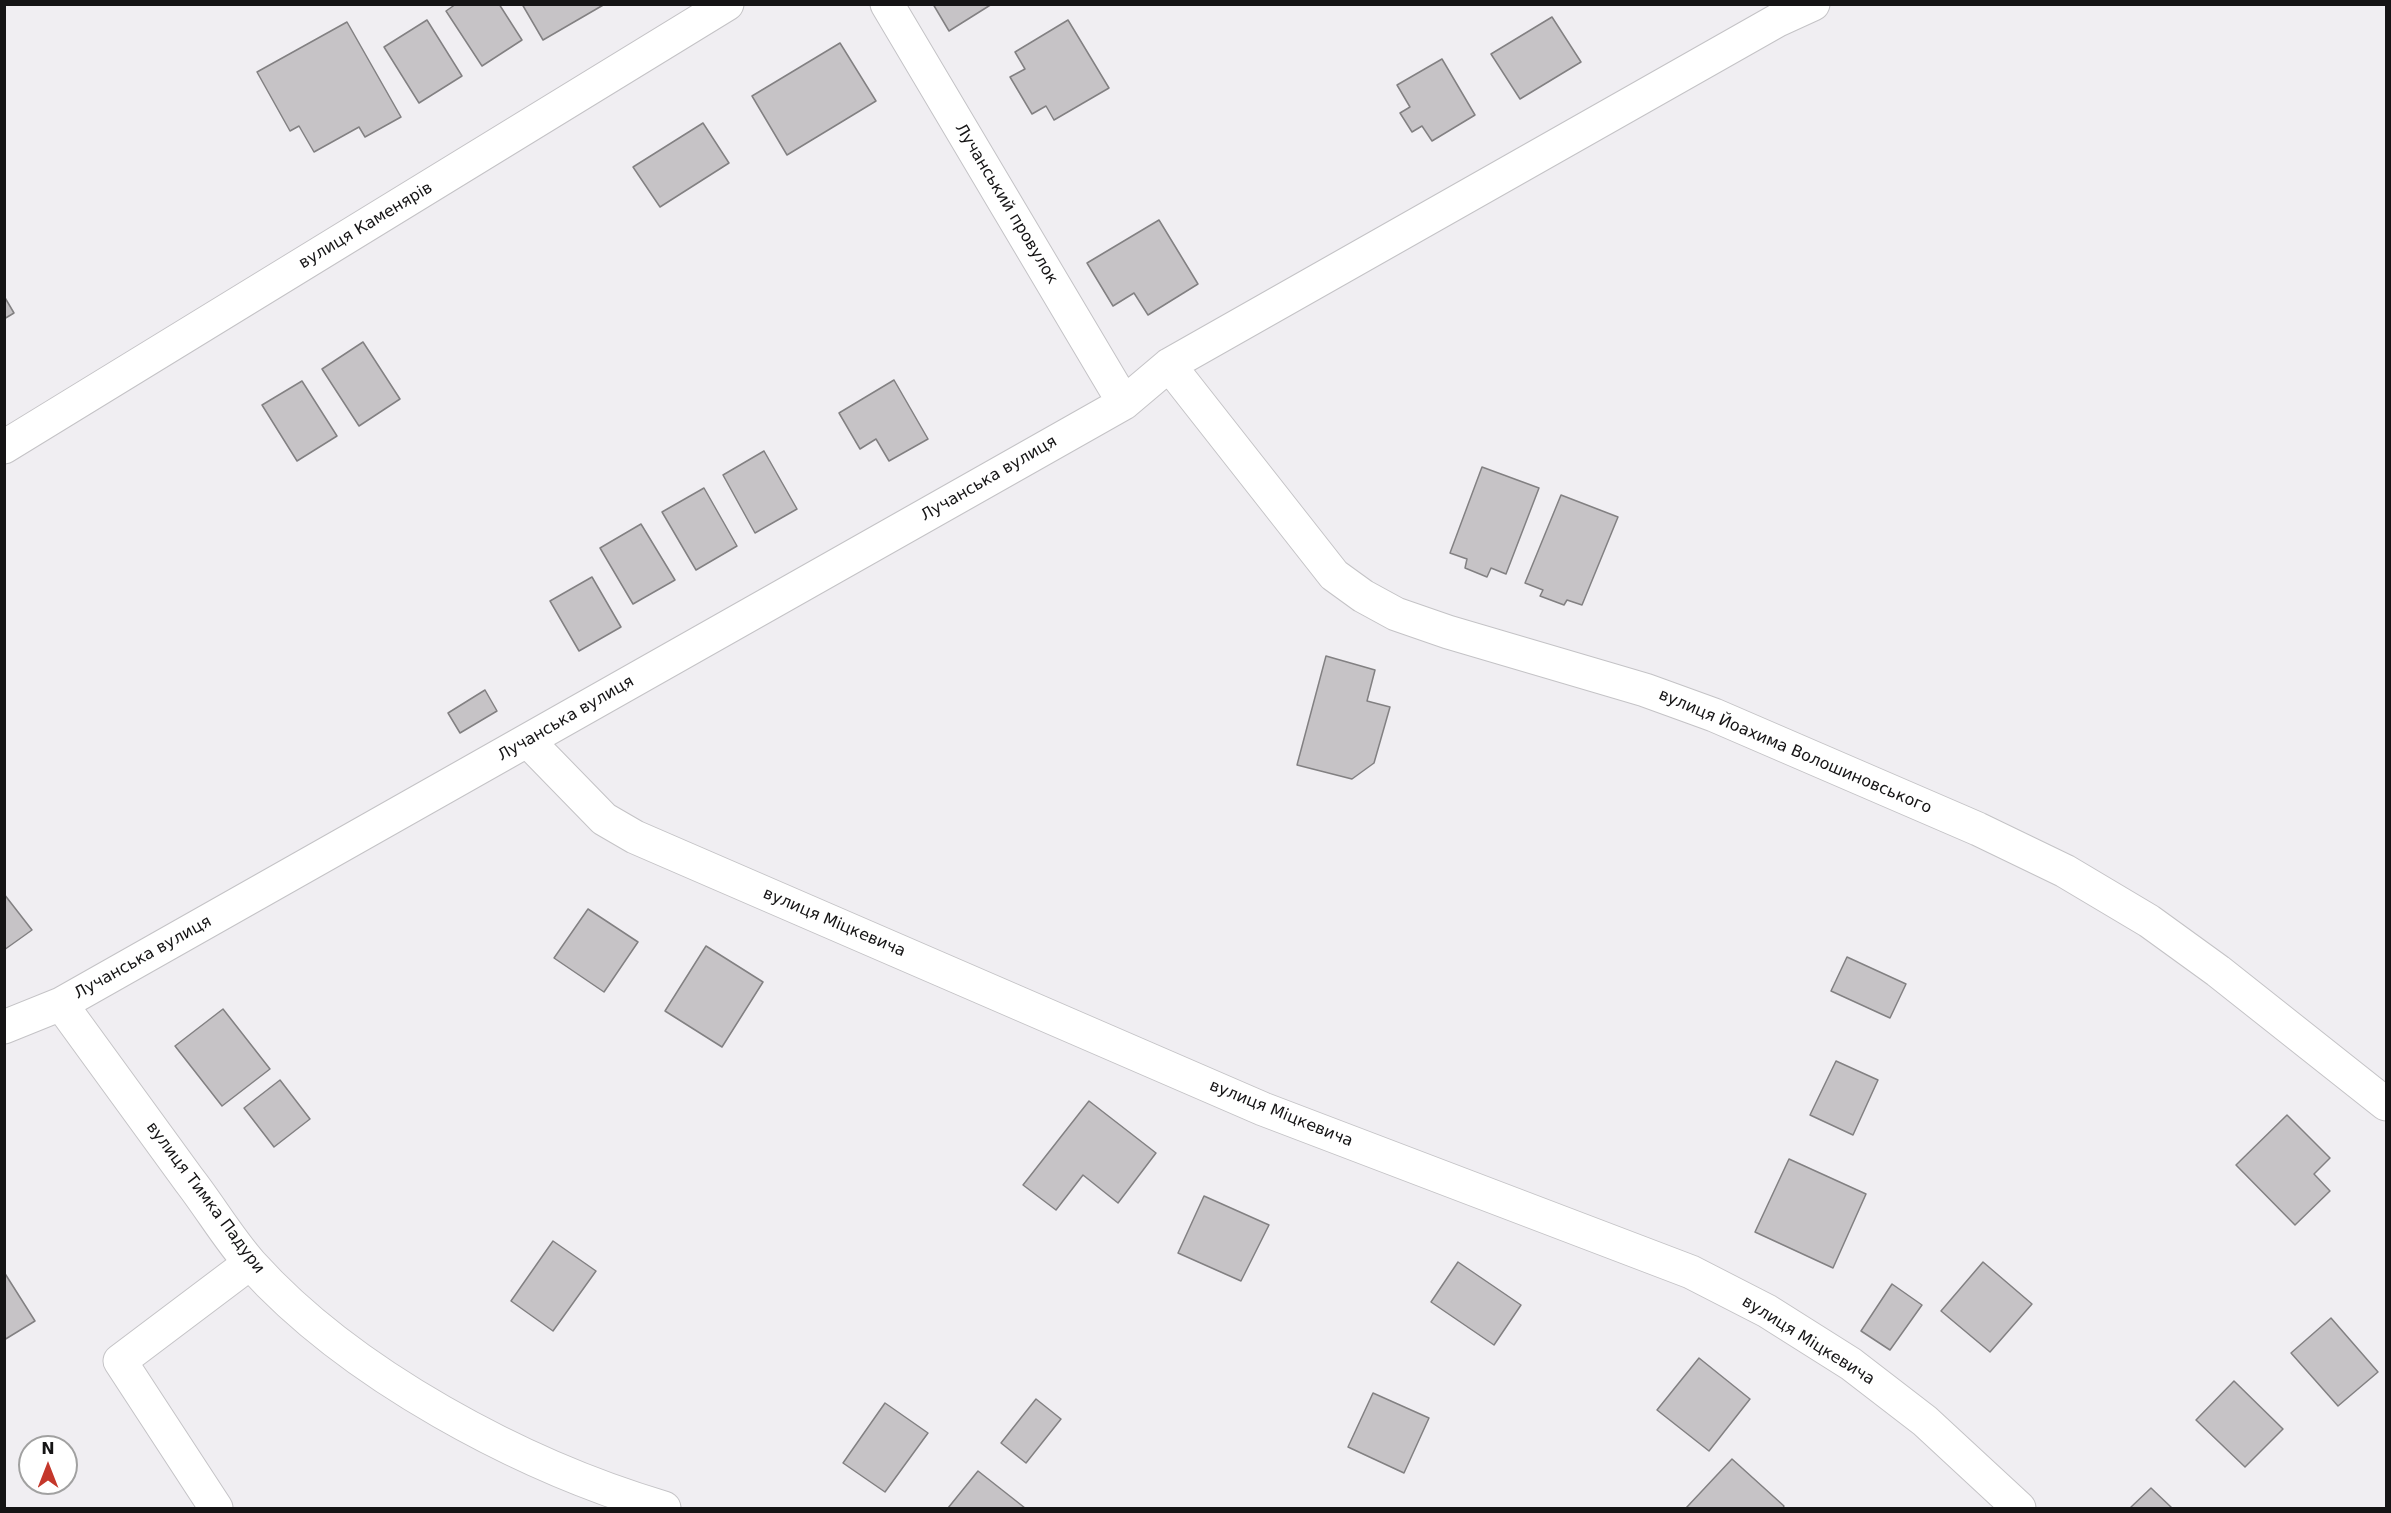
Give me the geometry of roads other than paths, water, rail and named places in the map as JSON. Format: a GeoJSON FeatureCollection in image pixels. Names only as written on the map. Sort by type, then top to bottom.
{"type":"FeatureCollection","features":[{"type":"Feature","properties":{"kind":"street","name":"вулиця Каменярів"},"geometry":{"type":"LineString","coordinates":[[4,447],[727,4]]}},
{"type":"Feature","properties":{"kind":"street","name":"Лучанський провулок"},"geometry":{"type":"LineString","coordinates":[[887,4],[1124,403]]}},
{"type":"Feature","properties":{"kind":"street","name":"Лучанська вулиця"},"geometry":{"type":"LineString","coordinates":[[4,1027],[61,1004],[528,741],[1124,403],[1169,365],[1778,20],[1813,4]]}},
{"type":"Feature","properties":{"kind":"street","name":"вулиця Йоахима Волошиновського"},"geometry":{"type":"LineString","coordinates":[[1169,365],[1334,575],[1363,597],[1396,614],[1448,632],[1646,690],[1714,715],[1977,829],[2065,871],[2149,921],[2209,965],[2386,1104]]}},
{"type":"Feature","properties":{"kind":"street","name":"вулиця Міцкевича"},"geometry":{"type":"LineString","coordinates":[[528,741],[604,819],[635,837],[1263,1109],[1691,1272],[1767,1311],[1851,1364],[1925,1421],[2019,1509]]}},
{"type":"Feature","properties":{"kind":"street","name":"вулиця Тимка Падури"},"geometry":{"type":"LineString","coordinates":[[61,1004],[250,1263],[285,1297],[360,1358],[457,1420],[514,1449],[632,1499],[664,1509]]}},
{"type":"Feature","properties":{"kind":"street"},"geometry":{"type":"LineString","coordinates":[[216,1509],[120,1361],[250,1263]]}}]}
